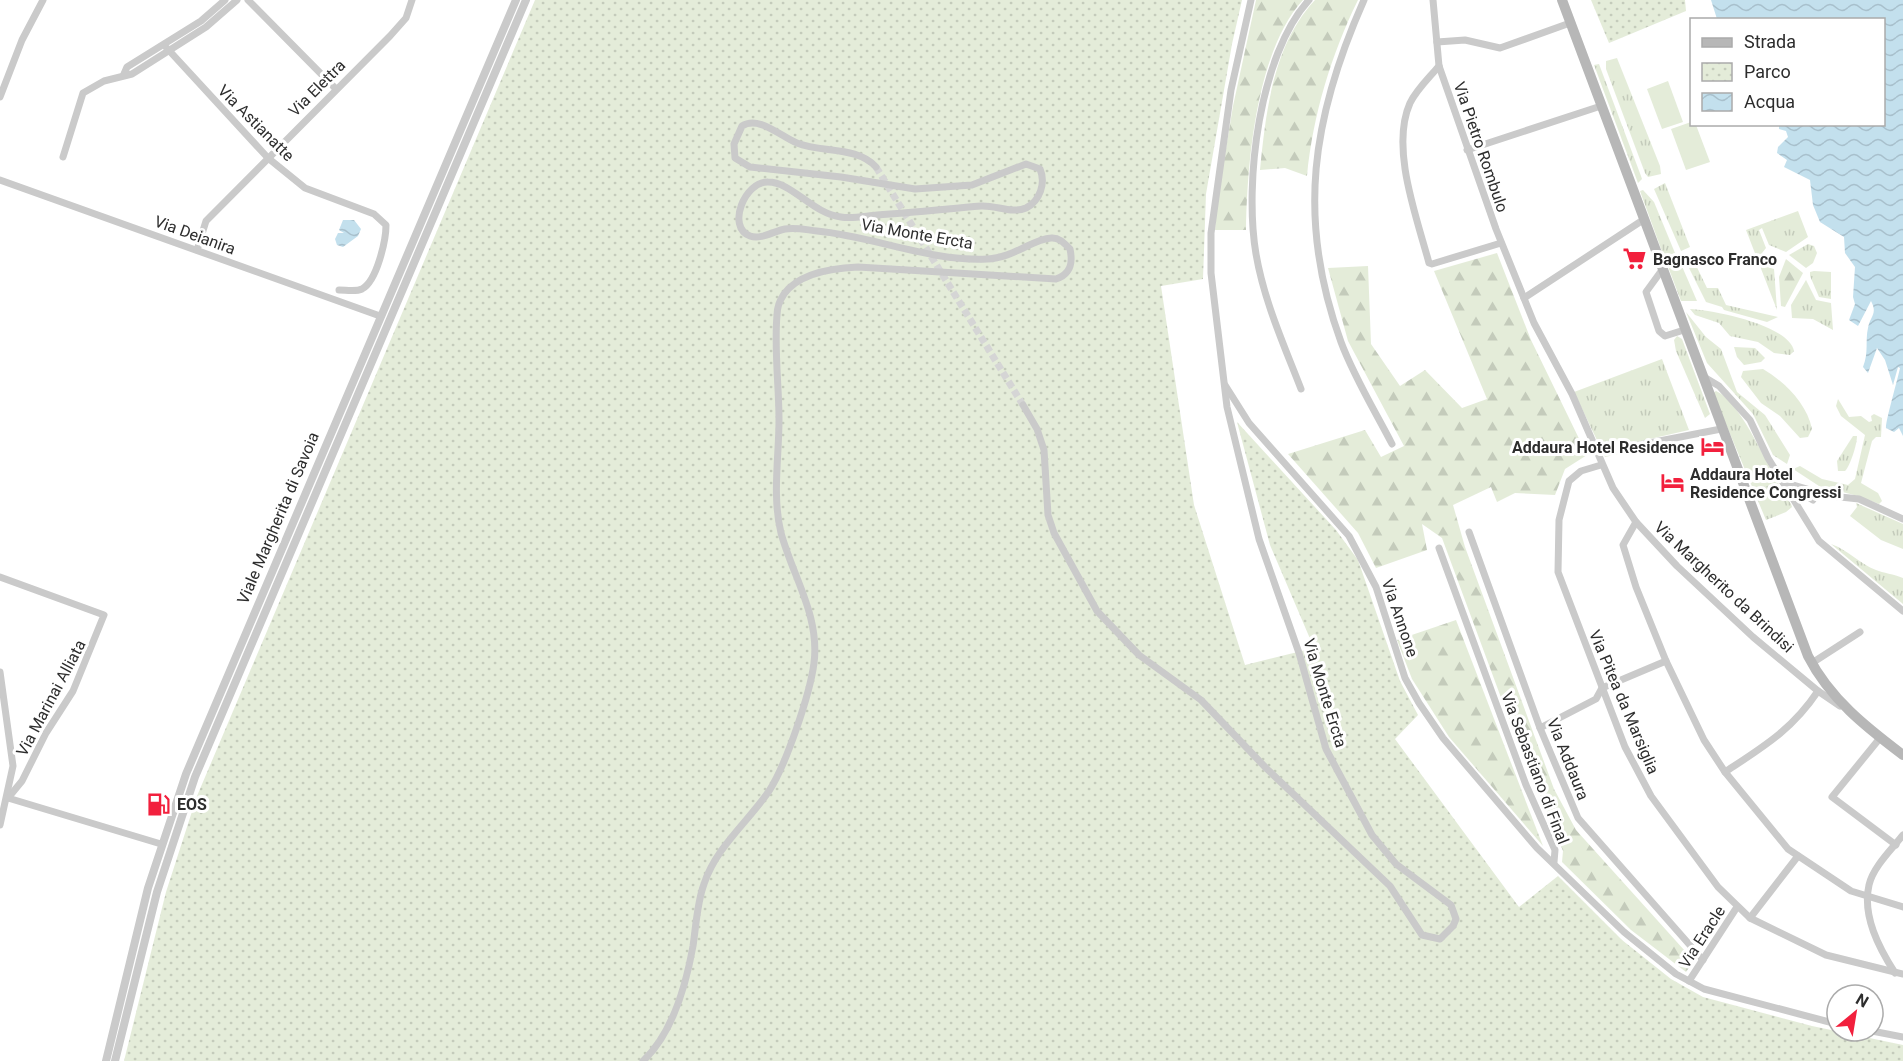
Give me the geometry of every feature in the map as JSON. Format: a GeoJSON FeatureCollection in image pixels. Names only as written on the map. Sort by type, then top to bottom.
{"type":"FeatureCollection","features":[{"type":"Feature","properties":{"kind":"main road"},"geometry":{"type":"LineString","coordinates":[[1562,0],[1701,376],[1812,663],[1851,714],[1903,755]]}},
{"type":"Feature","properties":{"kind":"street"},"geometry":{"type":"LineString","coordinates":[[0,97],[22,40],[43,0]]}},
{"type":"Feature","properties":{"kind":"street"},"geometry":{"type":"LineString","coordinates":[[166,48],[225,0]]}},
{"type":"Feature","properties":{"kind":"street"},"geometry":{"type":"LineString","coordinates":[[63,157],[83,93],[124,74],[127,67],[206,27],[237,0]]}},
{"type":"Feature","properties":{"kind":"street"},"geometry":{"type":"LineString","coordinates":[[248,0],[336,89]]}},
{"type":"Feature","properties":{"kind":"street","name":"Via Elettra"},"geometry":{"type":"LineString","coordinates":[[197,250],[206,220],[406,18],[412,0]]}},
{"type":"Feature","properties":{"kind":"street","name":"Viale Margherita di Savoia"},"geometry":{"type":"LineString","coordinates":[[106,1061],[148,888],[186,774],[516,0]]}},
{"type":"Feature","properties":{"kind":"street","name":"Viale Margherita di Savoia"},"geometry":{"type":"LineString","coordinates":[[115,1061],[157,892],[195,777],[526,0]]}},
{"type":"Feature","properties":{"kind":"street","name":"Via Monte Ercta"},"geometry":{"type":"LineString","coordinates":[[1023,405],[1037,429],[1044,450],[1046,498],[1054,533],[1064,555],[1097,611],[1139,655],[1201,700],[1266,768],[1385,880],[1422,935],[1440,939],[1454,926],[1456,918],[1451,904],[1396,864],[1372,835],[1326,749],[1297,646],[1259,539],[1222,380],[1211,273],[1212,216],[1231,90],[1251,0]]}},
{"type":"Feature","properties":{"kind":"street"},"geometry":{"type":"LineString","coordinates":[[1301,389],[1262,282],[1253,222],[1253,191],[1261,123],[1273,70],[1289,27],[1309,0]]}},
{"type":"Feature","properties":{"kind":"street"},"geometry":{"type":"LineString","coordinates":[[1364,0],[1342,52],[1318,137],[1314,170],[1315,221],[1323,282],[1341,344],[1392,444]]}},
{"type":"Feature","properties":{"kind":"street","name":"Via Pietro Rombulo"},"geometry":{"type":"LineString","coordinates":[[1433,0],[1439,66],[1467,150],[1524,298]]}},
{"type":"Feature","properties":{"kind":"street"},"geometry":{"type":"LineString","coordinates":[[1437,42],[1465,40],[1500,48],[1570,23]]}},
{"type":"Feature","properties":{"kind":"street","name":"Via Astianatte"},"geometry":{"type":"LineString","coordinates":[[166,48],[268,158],[305,188],[374,214],[386,225],[386,236],[369,284],[359,291],[339,290]]}},
{"type":"Feature","properties":{"kind":"street"},"geometry":{"type":"LineString","coordinates":[[1439,66],[1411,102],[1404,129],[1408,182],[1429,262],[1439,263],[1502,243]]}},
{"type":"Feature","properties":{"kind":"street"},"geometry":{"type":"LineString","coordinates":[[1467,150],[1601,106]]}},
{"type":"Feature","properties":{"kind":"street","name":"Via Monte Ercta"},"geometry":{"type":"LineString","coordinates":[[643,1061],[670,1023],[691,957],[704,882],[722,850],[768,792],[782,769],[812,674],[815,638],[811,616],[782,534],[777,508],[779,418],[776,322],[782,298],[792,286],[802,280],[835,268],[858,267],[1056,279],[1063,276],[1072,264],[1070,249],[1059,239],[1052,238],[1011,255],[987,259],[950,256],[830,232],[786,229],[757,237],[748,235],[742,229],[740,211],[746,195],[757,185],[768,182],[788,190],[817,209],[841,217],[988,206],[1017,210],[1031,204],[1039,194],[1043,181],[1040,169],[1026,164],[972,185],[915,189],[841,177],[750,167],[735,158],[734,144],[742,126],[757,123],[808,147],[857,154],[876,167]]}},
{"type":"Feature","properties":{"kind":"street","name":"Via Deianira"},"geometry":{"type":"LineString","coordinates":[[0,180],[380,316]]}},
{"type":"Feature","properties":{"kind":"street"},"geometry":{"type":"LineString","coordinates":[[1524,298],[1643,220]]}},
{"type":"Feature","properties":{"kind":"street"},"geometry":{"type":"LineString","coordinates":[[1662,270],[1646,292],[1658,327],[1665,336],[1684,330]]}},
{"type":"Feature","properties":{"kind":"street","name":"Via Margherito da Brindisi"},"geometry":{"type":"LineString","coordinates":[[1524,298],[1544,344],[1575,402],[1601,465],[1613,489],[1636,522],[1711,598],[1818,691],[1851,714]]}},
{"type":"Feature","properties":{"kind":"street"},"geometry":{"type":"LineString","coordinates":[[1701,376],[1719,386],[1745,413],[1818,541],[1903,611]]}},
{"type":"Feature","properties":{"kind":"street","name":"Via Annone"},"geometry":{"type":"LineString","coordinates":[[1222,380],[1249,423],[1312,492],[1349,536],[1361,555],[1376,587],[1405,678],[1443,738],[1537,849],[1554,862]]}},
{"type":"Feature","properties":{"kind":"street"},"geometry":{"type":"LineString","coordinates":[[1639,446],[1721,429]]}},
{"type":"Feature","properties":{"kind":"street","name":"Via Pitea da Marsiglia"},"geometry":{"type":"LineString","coordinates":[[1601,465],[1581,471],[1569,481],[1559,520],[1557,556],[1563,590],[1626,747],[1650,796],[1683,843],[1737,907],[1750,918],[1826,955],[1899,974]]}},
{"type":"Feature","properties":{"kind":"street"},"geometry":{"type":"LineString","coordinates":[[1783,482],[1813,500]]}},
{"type":"Feature","properties":{"kind":"street"},"geometry":{"type":"LineString","coordinates":[[1783,482],[1821,493],[1859,499],[1903,519]]}},
{"type":"Feature","properties":{"kind":"street"},"geometry":{"type":"LineString","coordinates":[[1636,522],[1625,539],[1624,550],[1666,661],[1704,740],[1725,772],[1788,849],[1851,891],[1903,907]]}},
{"type":"Feature","properties":{"kind":"street","name":"Via Addaura"},"geometry":{"type":"LineString","coordinates":[[1468,532],[1540,728],[1578,818],[1703,960]]}},
{"type":"Feature","properties":{"kind":"street","name":"Via Sebastiano di Final"},"geometry":{"type":"LineString","coordinates":[[1438,548],[1526,785],[1554,850],[1554,862],[1623,932],[1689,981],[1704,989],[1825,1021]]}},
{"type":"Feature","properties":{"kind":"street","name":"Via Marinai Alliata"},"geometry":{"type":"LineString","coordinates":[[0,578],[36,588],[104,615],[73,691],[46,733],[22,781],[8,798],[0,825]]}},
{"type":"Feature","properties":{"kind":"street"},"geometry":{"type":"LineString","coordinates":[[1812,663],[1860,632]]}},
{"type":"Feature","properties":{"kind":"street"},"geometry":{"type":"LineString","coordinates":[[1540,728],[1596,699],[1602,688],[1666,661]]}},
{"type":"Feature","properties":{"kind":"street"},"geometry":{"type":"LineString","coordinates":[[0,672],[12,747],[8,798],[161,844]]}},
{"type":"Feature","properties":{"kind":"street"},"geometry":{"type":"LineString","coordinates":[[1725,772],[1784,733],[1818,691]]}},
{"type":"Feature","properties":{"kind":"street"},"geometry":{"type":"LineString","coordinates":[[1880,738],[1832,797],[1896,845]]}},
{"type":"Feature","properties":{"kind":"street"},"geometry":{"type":"LineString","coordinates":[[0,786],[10,789]]}},
{"type":"Feature","properties":{"kind":"street"},"geometry":{"type":"LineString","coordinates":[[1899,974],[1879,948],[1874,933],[1869,885],[1874,874],[1903,835]]}},
{"type":"Feature","properties":{"kind":"street","name":"Via Eracle"},"geometry":{"type":"LineString","coordinates":[[1750,918],[1798,856]]}},
{"type":"Feature","properties":{"kind":"street","name":"Via Eracle"},"geometry":{"type":"LineString","coordinates":[[1689,981],[1737,907]]}},
{"type":"Feature","properties":{"kind":"street"},"geometry":{"type":"LineString","coordinates":[[1885,1034],[1903,1037]]}},
{"type":"Feature","properties":{"kind":"green space"},"geometry":{"type":"Polygon","coordinates":[[[535,0],[1242,0],[1232,44],[1206,194],[1203,279],[1161,286],[1194,505],[1245,665],[1314,648],[1270,545],[1237,422],[1336,530],[1358,560],[1400,681],[1418,715],[1395,739],[1519,907],[1558,876],[1622,940],[1671,979],[1703,997],[1825,1029],[1825,1043],[1885,1041],[1903,1045],[1903,1061],[124,1061],[166,892],[197,796],[535,0]]]}},
{"type":"Feature","properties":{"kind":"green space"},"geometry":{"type":"Polygon","coordinates":[[[1256,0],[1303,0],[1287,22],[1274,48],[1257,109],[1249,173],[1246,230],[1215,230],[1217,203],[1233,106],[1256,0]]]}},
{"type":"Feature","properties":{"kind":"green space"},"geometry":{"type":"Polygon","coordinates":[[[1315,0],[1358,0],[1339,42],[1325,86],[1314,130],[1307,176],[1285,168],[1260,170],[1269,102],[1281,58],[1301,18],[1315,0]]]}},
{"type":"Feature","properties":{"kind":"green space"},"geometry":{"type":"Polygon","coordinates":[[[1591,0],[1685,0],[1686,11],[1609,43],[1591,0]]]}},
{"type":"Feature","properties":{"kind":"green space"},"geometry":{"type":"Polygon","coordinates":[[[1617,58],[1660,166],[1661,174],[1648,177],[1645,173],[1606,69],[1606,61],[1617,58]]]}},
{"type":"Feature","properties":{"kind":"green space"},"geometry":{"type":"Polygon","coordinates":[[[1599,64],[1642,179],[1638,183],[1594,65],[1599,64]]]}},
{"type":"Feature","properties":{"kind":"green space"},"geometry":{"type":"Polygon","coordinates":[[[1668,81],[1683,122],[1662,129],[1647,89],[1668,81]]]}},
{"type":"Feature","properties":{"kind":"green space"},"geometry":{"type":"Polygon","coordinates":[[[1690,122],[1690,126],[1696,126],[1710,162],[1686,170],[1671,129],[1690,122]]]}},
{"type":"Feature","properties":{"kind":"green space"},"geometry":{"type":"Polygon","coordinates":[[[1665,183],[1690,247],[1681,251],[1654,189],[1665,183]]]}},
{"type":"Feature","properties":{"kind":"green space"},"geometry":{"type":"Polygon","coordinates":[[[1643,190],[1654,202],[1675,253],[1664,257],[1640,191],[1643,190]]]}},
{"type":"Feature","properties":{"kind":"green space"},"geometry":{"type":"Polygon","coordinates":[[[1798,211],[1808,237],[1786,252],[1769,245],[1762,228],[1759,230],[1766,248],[1762,253],[1767,267],[1774,269],[1777,310],[1746,230],[1798,211]]]}},
{"type":"Feature","properties":{"kind":"green space"},"geometry":{"type":"Polygon","coordinates":[[[1808,244],[1814,246],[1817,253],[1813,263],[1806,268],[1789,255],[1808,244]]]}},
{"type":"Feature","properties":{"kind":"green space"},"geometry":{"type":"Polygon","coordinates":[[[1497,253],[1531,340],[1587,455],[1565,469],[1555,495],[1515,493],[1497,502],[1491,487],[1453,505],[1465,547],[1554,789],[1576,830],[1694,961],[1686,972],[1631,930],[1562,862],[1563,851],[1503,703],[1442,538],[1422,524],[1427,550],[1376,568],[1358,533],[1288,454],[1365,430],[1381,457],[1404,446],[1348,341],[1328,268],[1368,266],[1371,344],[1400,386],[1425,370],[1462,408],[1487,399],[1434,271],[1497,253]]]}},
{"type":"Feature","properties":{"kind":"green space"},"geometry":{"type":"Polygon","coordinates":[[[1691,255],[1707,288],[1718,288],[1726,305],[1778,317],[1767,322],[1724,310],[1722,307],[1706,302],[1684,258],[1691,255]]]}},
{"type":"Feature","properties":{"kind":"green space"},"geometry":{"type":"Polygon","coordinates":[[[1786,259],[1803,273],[1785,307],[1781,306],[1779,277],[1786,259]]]}},
{"type":"Feature","properties":{"kind":"green space"},"geometry":{"type":"Polygon","coordinates":[[[1677,261],[1681,264],[1697,301],[1681,301],[1667,264],[1677,261]]]}},
{"type":"Feature","properties":{"kind":"green space"},"geometry":{"type":"Polygon","coordinates":[[[1810,272],[1831,272],[1831,299],[1819,297],[1810,276],[1810,272]]]}},
{"type":"Feature","properties":{"kind":"green space"},"geometry":{"type":"Polygon","coordinates":[[[1806,280],[1816,300],[1831,303],[1833,330],[1813,319],[1792,318],[1791,305],[1806,280]]]}},
{"type":"Feature","properties":{"kind":"green space"},"geometry":{"type":"Polygon","coordinates":[[[1690,309],[1732,316],[1765,327],[1789,342],[1794,351],[1790,355],[1774,353],[1758,342],[1730,336],[1719,323],[1695,315],[1690,309]]]}},
{"type":"Feature","properties":{"kind":"green space"},"geometry":{"type":"Polygon","coordinates":[[[1686,312],[1706,337],[1721,349],[1737,392],[1765,415],[1790,455],[1787,464],[1773,455],[1753,414],[1707,363],[1686,312]]]}},
{"type":"Feature","properties":{"kind":"green space"},"geometry":{"type":"Polygon","coordinates":[[[1677,336],[1682,339],[1710,414],[1705,418],[1676,351],[1674,340],[1677,336]]]}},
{"type":"Feature","properties":{"kind":"green space"},"geometry":{"type":"Polygon","coordinates":[[[1734,347],[1755,348],[1765,358],[1761,362],[1744,365],[1737,357],[1734,347]]]}},
{"type":"Feature","properties":{"kind":"green space"},"geometry":{"type":"Polygon","coordinates":[[[1662,359],[1689,430],[1628,444],[1628,452],[1605,457],[1574,392],[1662,359]]]}},
{"type":"Feature","properties":{"kind":"green space"},"geometry":{"type":"Polygon","coordinates":[[[1763,369],[1787,387],[1800,402],[1812,429],[1808,437],[1800,438],[1780,416],[1761,403],[1741,377],[1743,371],[1763,369]]]}},
{"type":"Feature","properties":{"kind":"green space"},"geometry":{"type":"Polygon","coordinates":[[[1716,391],[1726,398],[1746,424],[1791,504],[1792,507],[1786,512],[1766,520],[1713,393],[1716,391]]]}},
{"type":"Feature","properties":{"kind":"green space"},"geometry":{"type":"Polygon","coordinates":[[[1838,399],[1849,417],[1861,416],[1869,422],[1872,421],[1871,416],[1874,414],[1882,418],[1881,437],[1876,437],[1872,441],[1861,483],[1878,493],[1882,501],[1879,504],[1819,486],[1793,469],[1800,466],[1822,479],[1848,485],[1855,479],[1865,435],[1841,416],[1836,406],[1838,399]]]}},
{"type":"Feature","properties":{"kind":"green space"},"geometry":{"type":"Polygon","coordinates":[[[1853,436],[1857,436],[1851,460],[1845,471],[1838,471],[1837,461],[1853,436]]]}},
{"type":"Feature","properties":{"kind":"green space"},"geometry":{"type":"Polygon","coordinates":[[[1856,503],[1903,524],[1903,549],[1881,540],[1850,516],[1857,507],[1856,503]]]}},
{"type":"Feature","properties":{"kind":"green space"},"geometry":{"type":"Polygon","coordinates":[[[1831,544],[1870,567],[1903,578],[1903,604],[1831,544]]]}},
{"type":"Feature","properties":{"kind":"green space"},"geometry":{"type":"Polygon","coordinates":[[[1456,620],[1543,846],[1449,737],[1412,679],[1397,640],[1456,620]]]}},
{"type":"Feature","properties":{"kind":"water"},"geometry":{"type":"Polygon","coordinates":[[[1711,0],[1903,0],[1903,436],[1899,428],[1894,432],[1886,428],[1900,368],[1898,367],[1893,385],[1885,360],[1877,348],[1868,373],[1863,367],[1868,328],[1874,312],[1871,301],[1858,326],[1849,320],[1855,304],[1853,297],[1855,267],[1845,253],[1844,237],[1820,222],[1813,205],[1810,180],[1784,167],[1787,160],[1777,153],[1778,147],[1788,137],[1786,131],[1779,129],[1779,126],[1885,126],[1885,18],[1717,18],[1711,0]]]}},
{"type":"Feature","properties":{"kind":"water"},"geometry":{"type":"Polygon","coordinates":[[[343,220],[354,220],[361,229],[358,236],[343,247],[337,245],[335,239],[338,233],[344,233],[339,230],[343,220]]]}},
{"type":"Feature","properties":{"kind":"tunnel"},"geometry":{"type":"LineString","coordinates":[[876,167],[1023,405]]}},
{"type":"Feature","properties":{"kind":"place","name":"Bagnasco Franco"},"geometry":{"type":"Point","coordinates":[1635,259]}},
{"type":"Feature","properties":{"kind":"place","name":"Addaura Hotel Residence"},"geometry":{"type":"Point","coordinates":[1712,447]}},
{"type":"Feature","properties":{"kind":"place","name":"Addaura Hotel Residence Congressi"},"geometry":{"type":"Point","coordinates":[1672,483]}},
{"type":"Feature","properties":{"kind":"place","name":"EOS"},"geometry":{"type":"Point","coordinates":[159,804]}}]}
